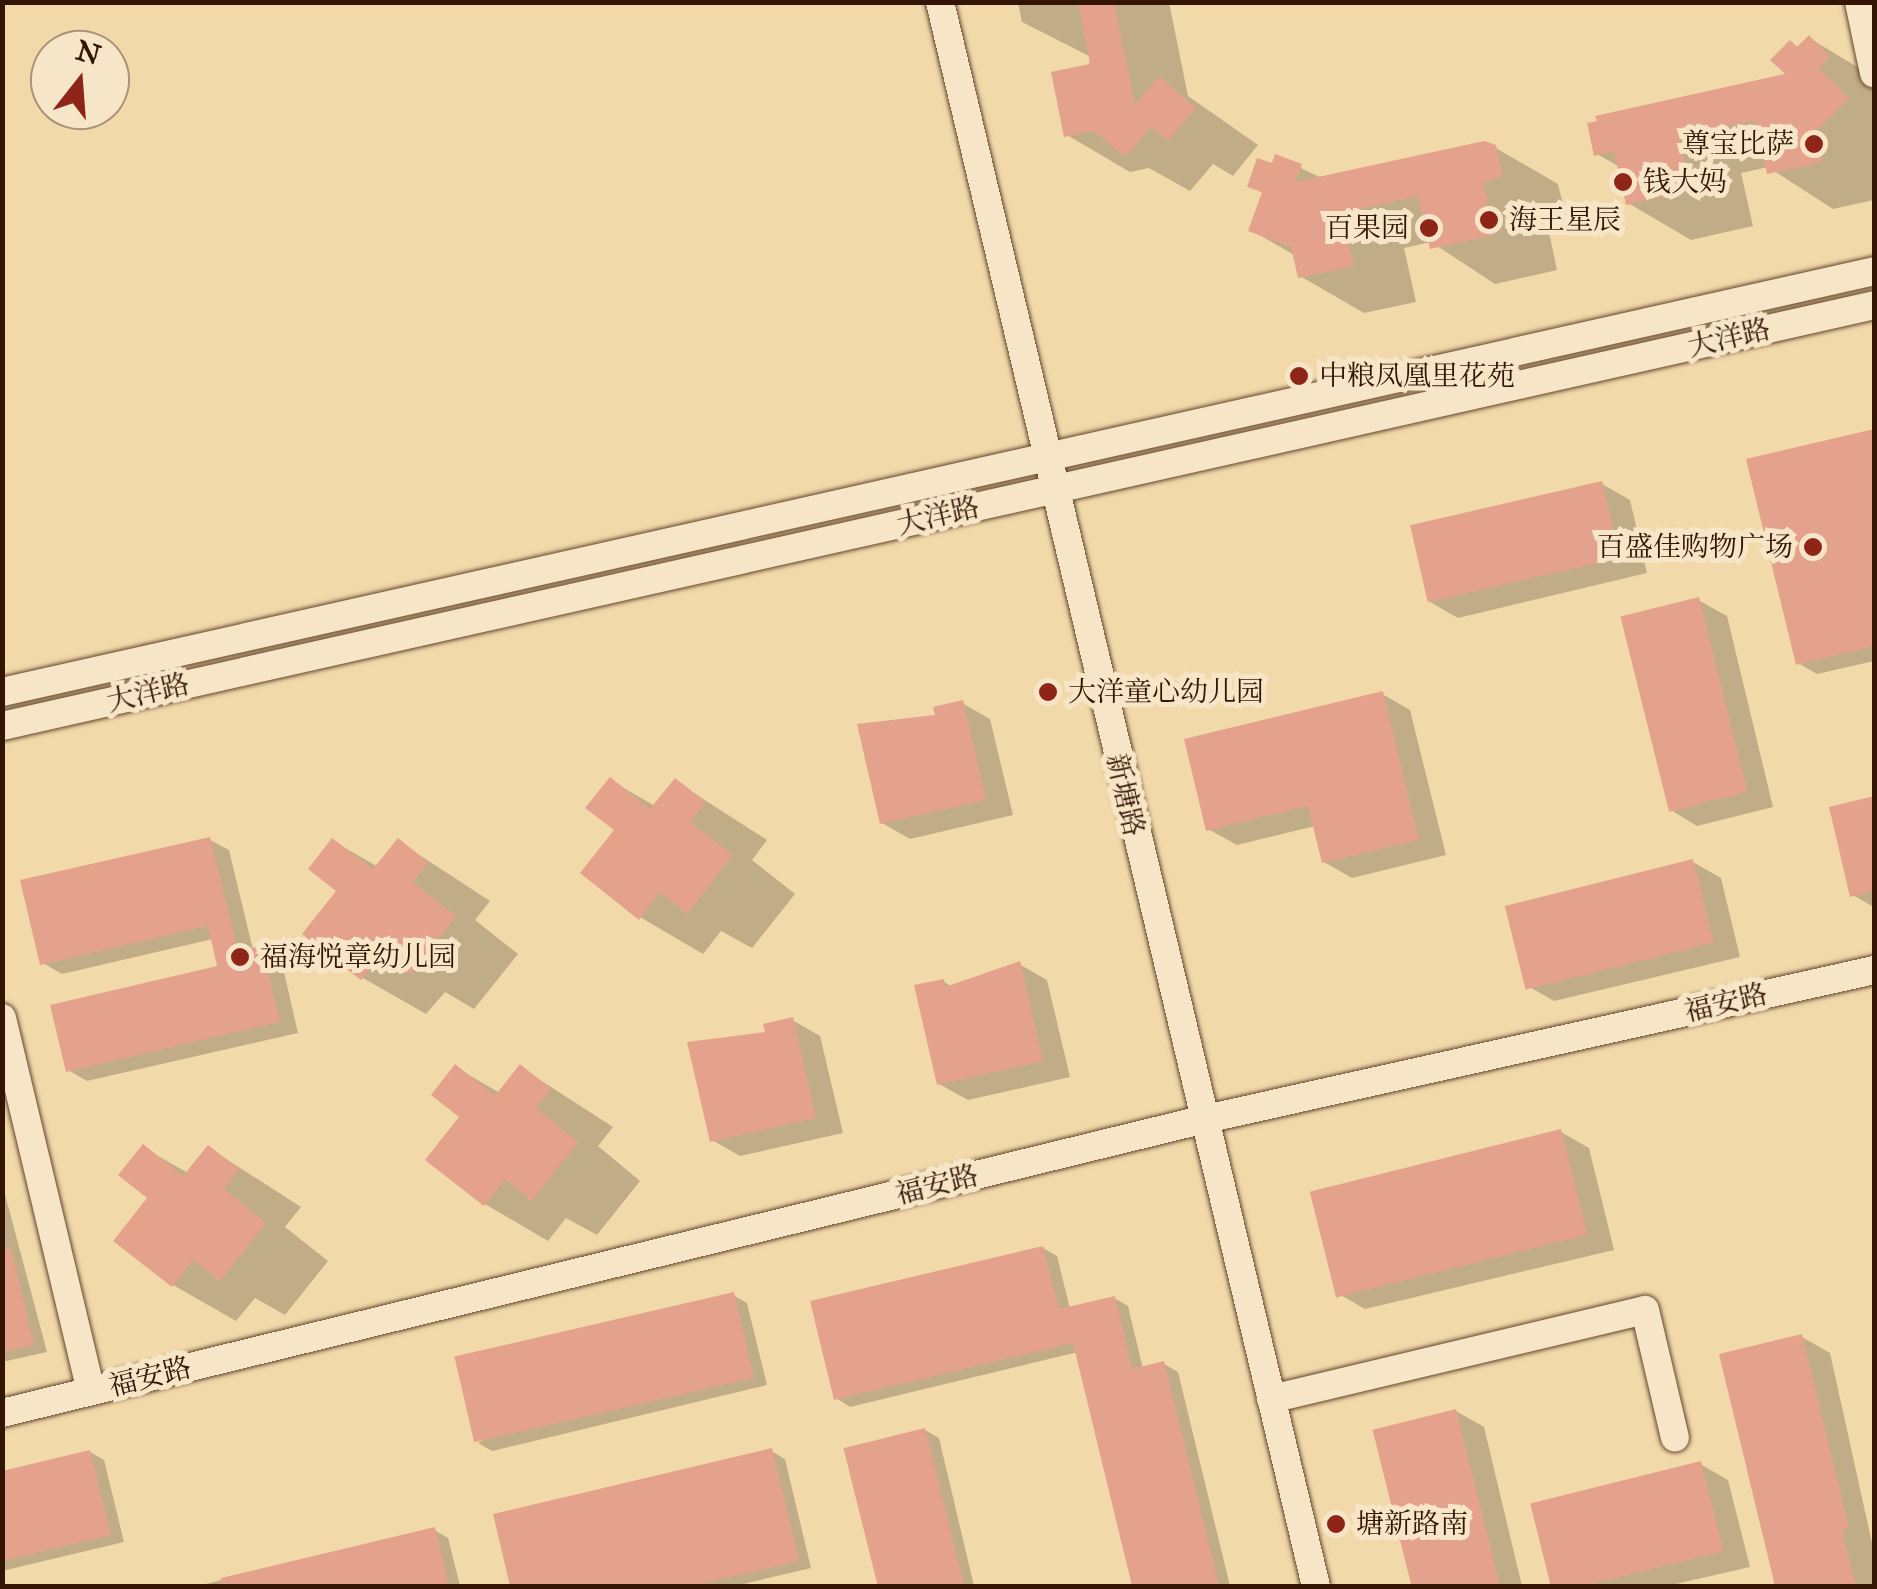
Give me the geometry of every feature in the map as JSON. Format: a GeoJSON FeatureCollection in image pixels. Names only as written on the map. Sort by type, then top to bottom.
{"type":"FeatureCollection","features":[{"type":"Feature","properties":{"kind":"street","name":"新塘路"},"geometry":{"type":"LineString","coordinates":[[940,2],[1201,1120],[1316,1586]]}},
{"type":"Feature","properties":{"kind":"street"},"geometry":{"type":"LineString","coordinates":[[1859,2],[1874,73]]}},
{"type":"Feature","properties":{"kind":"street","name":"大洋路"},"geometry":{"type":"LineString","coordinates":[[2,692],[1874,271]]}},
{"type":"Feature","properties":{"kind":"street","name":"大洋路"},"geometry":{"type":"LineString","coordinates":[[2,726],[1874,305]]}},
{"type":"Feature","properties":{"kind":"street","name":"福安路"},"geometry":{"type":"LineString","coordinates":[[2,1412],[1201,1120],[1874,970]]}},
{"type":"Feature","properties":{"kind":"street"},"geometry":{"type":"LineString","coordinates":[[2,1018],[90,1391]]}},
{"type":"Feature","properties":{"kind":"street"},"geometry":{"type":"LineString","coordinates":[[1271,1399],[1644,1310],[1675,1438]]}},
{"type":"Feature","properties":{"kind":"building"},"geometry":{"type":"Polygon","coordinates":[[[1078,2],[1114,2],[1135,105],[1159,76],[1196,108],[1168,141],[1151,127],[1125,157],[1094,131],[1064,137],[1051,72],[1090,64],[1078,2]]]}},
{"type":"Feature","properties":{"kind":"building"},"geometry":{"type":"Polygon","coordinates":[[[1809,35],[1830,57],[1819,69],[1849,98],[1816,131],[1823,162],[1767,174],[1755,120],[1679,137],[1691,190],[1626,205],[1614,151],[1594,156],[1587,123],[1597,121],[1595,116],[1785,74],[1770,60],[1790,40],[1797,47],[1809,35]]]}},
{"type":"Feature","properties":{"kind":"building"},"geometry":{"type":"Polygon","coordinates":[[[1484,141],[1496,145],[1503,177],[1483,182],[1495,235],[1430,249],[1418,196],[1342,213],[1354,266],[1298,278],[1291,247],[1248,231],[1262,192],[1247,187],[1257,158],[1272,163],[1275,154],[1302,164],[1295,182],[1484,141]]]}},
{"type":"Feature","properties":{"kind":"building"},"geometry":{"type":"Polygon","coordinates":[[[1874,429],[1874,646],[1796,665],[1746,459],[1874,429]]]}},
{"type":"Feature","properties":{"kind":"building"},"geometry":{"type":"Polygon","coordinates":[[[1602,481],[1620,558],[1428,602],[1410,525],[1602,481]]]}},
{"type":"Feature","properties":{"kind":"building"},"geometry":{"type":"Polygon","coordinates":[[[1699,597],[1748,792],[1669,812],[1620,617],[1699,597]]]}},
{"type":"Feature","properties":{"kind":"building"},"geometry":{"type":"Polygon","coordinates":[[[1383,691],[1419,840],[1322,863],[1308,806],[1206,831],[1184,739],[1383,691]]]}},
{"type":"Feature","properties":{"kind":"building"},"geometry":{"type":"Polygon","coordinates":[[[963,700],[986,800],[880,824],[857,724],[935,715],[933,707],[963,700]]]}},
{"type":"Feature","properties":{"kind":"building"},"geometry":{"type":"Polygon","coordinates":[[[610,777],[650,809],[675,778],[706,802],[690,822],[733,855],[687,914],[660,892],[639,920],[580,873],[614,830],[585,808],[610,777]]]}},
{"type":"Feature","properties":{"kind":"building"},"geometry":{"type":"Polygon","coordinates":[[[1874,796],[1874,891],[1850,897],[1829,807],[1874,796]]]}},
{"type":"Feature","properties":{"kind":"building","name":"福海悦章幼儿园"},"geometry":{"type":"Polygon","coordinates":[[[210,837],[238,951],[262,946],[280,1022],[66,1072],[50,1005],[217,966],[208,926],[40,965],[20,880],[210,837]]]}},
{"type":"Feature","properties":{"kind":"building"},"geometry":{"type":"Polygon","coordinates":[[[332,838],[373,869],[398,838],[429,863],[413,882],[456,916],[410,975],[383,954],[361,980],[302,934],[336,891],[308,869],[332,838]]]}},
{"type":"Feature","properties":{"kind":"building"},"geometry":{"type":"Polygon","coordinates":[[[1693,859],[1714,942],[1526,989],[1505,906],[1693,859]]]}},
{"type":"Feature","properties":{"kind":"building"},"geometry":{"type":"Polygon","coordinates":[[[1020,961],[1043,1061],[937,1085],[914,985],[944,979],[945,987],[1020,961]]]}},
{"type":"Feature","properties":{"kind":"building"},"geometry":{"type":"Polygon","coordinates":[[[793,1017],[816,1118],[710,1142],[687,1042],[765,1032],[763,1024],[793,1017]]]}},
{"type":"Feature","properties":{"kind":"building"},"geometry":{"type":"Polygon","coordinates":[[[455,1064],[495,1096],[520,1064],[551,1089],[536,1108],[578,1142],[532,1201],[505,1179],[484,1206],[425,1160],[459,1117],[431,1095],[455,1064]]]}},
{"type":"Feature","properties":{"kind":"building"},"geometry":{"type":"Polygon","coordinates":[[[1561,1129],[1587,1235],[1336,1297],[1310,1192],[1561,1129]]]}},
{"type":"Feature","properties":{"kind":"building"},"geometry":{"type":"Polygon","coordinates":[[[143,1144],[183,1176],[208,1145],[239,1169],[224,1189],[266,1223],[220,1281],[193,1260],[172,1287],[113,1241],[147,1198],[118,1175],[143,1144]]]}},
{"type":"Feature","properties":{"kind":"building"},"geometry":{"type":"Polygon","coordinates":[[[1043,1246],[1059,1309],[1115,1296],[1132,1369],[1164,1361],[1219,1586],[1132,1586],[1073,1343],[834,1400],[810,1301],[1043,1246]]]}},
{"type":"Feature","properties":{"kind":"building"},"geometry":{"type":"Polygon","coordinates":[[[11,1248],[34,1345],[2,1352],[2,1249],[11,1248]]]}},
{"type":"Feature","properties":{"kind":"building"},"geometry":{"type":"Polygon","coordinates":[[[734,1292],[754,1378],[474,1442],[454,1357],[734,1292]]]}},
{"type":"Feature","properties":{"kind":"building"},"geometry":{"type":"Polygon","coordinates":[[[1802,1334],[1849,1528],[1842,1530],[1856,1586],[1775,1586],[1719,1354],[1802,1334]]]}},
{"type":"Feature","properties":{"kind":"building"},"geometry":{"type":"Polygon","coordinates":[[[1456,1409],[1500,1586],[1411,1586],[1373,1430],[1456,1409]]]}},
{"type":"Feature","properties":{"kind":"building"},"geometry":{"type":"Polygon","coordinates":[[[925,1428],[964,1586],[878,1586],[843,1448],[925,1428]]]}},
{"type":"Feature","properties":{"kind":"building"},"geometry":{"type":"Polygon","coordinates":[[[772,1448],[799,1561],[692,1586],[510,1586],[493,1514],[772,1448]]]}},
{"type":"Feature","properties":{"kind":"building"},"geometry":{"type":"Polygon","coordinates":[[[90,1450],[111,1535],[2,1561],[2,1471],[90,1450]]]}},
{"type":"Feature","properties":{"kind":"building"},"geometry":{"type":"Polygon","coordinates":[[[1701,1461],[1723,1551],[1584,1586],[1551,1586],[1530,1504],[1701,1461]]]}},
{"type":"Feature","properties":{"kind":"building"},"geometry":{"type":"Polygon","coordinates":[[[435,1527],[449,1586],[222,1586],[221,1578],[435,1527]]]}},
{"type":"Feature","properties":{"kind":"place","name":"尊宝比萨"},"geometry":{"type":"Point","coordinates":[1814,144]}},
{"type":"Feature","properties":{"kind":"place","name":"钱大妈"},"geometry":{"type":"Point","coordinates":[1623,182]}},
{"type":"Feature","properties":{"kind":"place","name":"海王星辰"},"geometry":{"type":"Point","coordinates":[1489,220]}},
{"type":"Feature","properties":{"kind":"place","name":"百果园"},"geometry":{"type":"Point","coordinates":[1429,228]}},
{"type":"Feature","properties":{"kind":"place","name":"中粮凤凰里花苑"},"geometry":{"type":"Point","coordinates":[1299,376]}},
{"type":"Feature","properties":{"kind":"place","name":"百盛佳购物广场"},"geometry":{"type":"Point","coordinates":[1813,547]}},
{"type":"Feature","properties":{"kind":"place","name":"大洋童心幼儿园"},"geometry":{"type":"Point","coordinates":[1048,692]}},
{"type":"Feature","properties":{"kind":"place","name":"福海悦章幼儿园"},"geometry":{"type":"Point","coordinates":[240,957]}},
{"type":"Feature","properties":{"kind":"place","name":"塘新路南"},"geometry":{"type":"Point","coordinates":[1336,1524]}}]}
